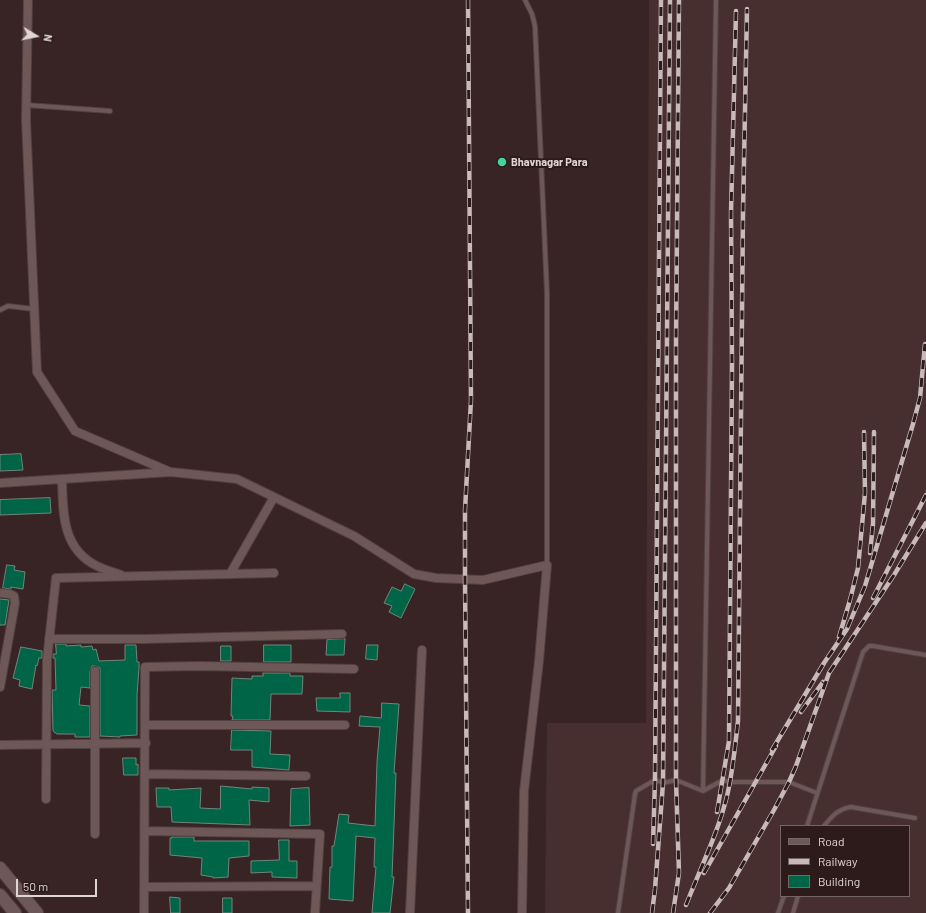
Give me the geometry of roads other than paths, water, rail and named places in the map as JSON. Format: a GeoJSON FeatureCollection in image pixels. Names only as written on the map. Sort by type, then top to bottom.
{"type":"FeatureCollection","features":[{"type":"Feature","properties":{"kind":"street"},"geometry":{"type":"LineString","coordinates":[[28,0],[26,105],[37,372],[75,431],[171,472]]}},
{"type":"Feature","properties":{"kind":"street"},"geometry":{"type":"LineString","coordinates":[[0,483],[171,472],[237,479],[354,536],[414,574],[436,578],[483,580],[547,565],[539,661],[524,791],[522,913]]}},
{"type":"Feature","properties":{"kind":"street"},"geometry":{"type":"LineString","coordinates":[[62,479],[63,518],[74,545],[84,557],[97,566],[126,576]]}},
{"type":"Feature","properties":{"kind":"street"},"geometry":{"type":"LineString","coordinates":[[230,574],[274,497]]}},
{"type":"Feature","properties":{"kind":"street"},"geometry":{"type":"LineString","coordinates":[[46,799],[47,660],[56,578],[274,573]]}},
{"type":"Feature","properties":{"kind":"street"},"geometry":{"type":"LineString","coordinates":[[0,592],[14,596],[15,603],[0,687]]}},
{"type":"Feature","properties":{"kind":"street"},"geometry":{"type":"LineString","coordinates":[[49,639],[144,639],[342,634]]}},
{"type":"Feature","properties":{"kind":"street"},"geometry":{"type":"LineString","coordinates":[[410,913],[422,650]]}},
{"type":"Feature","properties":{"kind":"street"},"geometry":{"type":"LineString","coordinates":[[144,913],[146,774],[145,667],[200,666],[354,669]]}},
{"type":"Feature","properties":{"kind":"street"},"geometry":{"type":"LineString","coordinates":[[95,671],[95,834]]}},
{"type":"Feature","properties":{"kind":"street"},"geometry":{"type":"LineString","coordinates":[[146,725],[345,725]]}},
{"type":"Feature","properties":{"kind":"street"},"geometry":{"type":"LineString","coordinates":[[0,745],[146,743]]}},
{"type":"Feature","properties":{"kind":"street"},"geometry":{"type":"LineString","coordinates":[[146,774],[306,776]]}},
{"type":"Feature","properties":{"kind":"street"},"geometry":{"type":"LineString","coordinates":[[145,831],[320,834],[315,913]]}},
{"type":"Feature","properties":{"kind":"street"},"geometry":{"type":"LineString","coordinates":[[0,868],[37,913]]}},
{"type":"Feature","properties":{"kind":"street"},"geometry":{"type":"LineString","coordinates":[[144,887],[316,886]]}},
{"type":"Feature","properties":{"kind":"street"},"geometry":{"type":"LineString","coordinates":[[0,895],[15,913]]}},
{"type":"Feature","properties":{"kind":"lane"},"geometry":{"type":"LineString","coordinates":[[525,0],[532,14],[535,26],[547,293],[547,565]]}},
{"type":"Feature","properties":{"kind":"lane"},"geometry":{"type":"LineString","coordinates":[[703,791],[716,0]]}},
{"type":"Feature","properties":{"kind":"lane"},"geometry":{"type":"LineString","coordinates":[[26,105],[110,111]]}},
{"type":"Feature","properties":{"kind":"lane"},"geometry":{"type":"LineString","coordinates":[[0,310],[8,306],[34,309]]}},
{"type":"Feature","properties":{"kind":"lane"},"geometry":{"type":"LineString","coordinates":[[806,825],[863,652],[869,646],[873,646],[926,655]]}},
{"type":"Feature","properties":{"kind":"lane"},"geometry":{"type":"LineString","coordinates":[[618,913],[634,794],[636,791],[655,780],[663,783],[676,780],[703,791]]}},
{"type":"Feature","properties":{"kind":"lane"},"geometry":{"type":"LineString","coordinates":[[703,791],[723,780],[730,782],[789,782],[817,793]]}},
{"type":"Feature","properties":{"kind":"lane"},"geometry":{"type":"LineString","coordinates":[[825,825],[837,811],[842,808],[851,807],[915,818]]}},
{"type":"Feature","properties":{"kind":"lane"},"geometry":{"type":"LineString","coordinates":[[778,913],[784,897]]}},
{"type":"Feature","properties":{"kind":"lane"},"geometry":{"type":"LineString","coordinates":[[793,913],[798,897]]}},
{"type":"Feature","properties":{"kind":"railway"},"geometry":{"type":"LineString","coordinates":[[468,0],[471,400],[465,510],[468,913]]}},
{"type":"Feature","properties":{"kind":"railway"},"geometry":{"type":"LineString","coordinates":[[653,844],[655,780],[661,0]]}},
{"type":"Feature","properties":{"kind":"railway"},"geometry":{"type":"LineString","coordinates":[[652,913],[663,783],[670,0]]}},
{"type":"Feature","properties":{"kind":"railway"},"geometry":{"type":"LineString","coordinates":[[673,913],[679,873],[676,780],[676,343],[679,0]]}},
{"type":"Feature","properties":{"kind":"railway"},"geometry":{"type":"LineString","coordinates":[[686,905],[714,837],[727,796],[734,758],[738,721],[743,212],[747,9]]}},
{"type":"Feature","properties":{"kind":"railway"},"geometry":{"type":"LineString","coordinates":[[717,812],[729,741],[732,364],[731,213],[736,11]]}},
{"type":"Feature","properties":{"kind":"railway"},"geometry":{"type":"LineString","coordinates":[[772,750],[824,663],[847,629],[865,586],[920,398],[925,344]]}},
{"type":"Feature","properties":{"kind":"railway"},"geometry":{"type":"LineString","coordinates":[[839,637],[858,568],[865,493],[864,432]]}},
{"type":"Feature","properties":{"kind":"railway"},"geometry":{"type":"LineString","coordinates":[[870,553],[873,524],[874,432]]}},
{"type":"Feature","properties":{"kind":"railway"},"geometry":{"type":"LineString","coordinates":[[873,598],[926,495]]}},
{"type":"Feature","properties":{"kind":"railway"},"geometry":{"type":"LineString","coordinates":[[710,913],[729,888],[789,782],[829,673],[894,575],[926,523]]}},
{"type":"Feature","properties":{"kind":"railway"},"geometry":{"type":"LineString","coordinates":[[801,712],[823,682]]}},
{"type":"Feature","properties":{"kind":"railway"},"geometry":{"type":"LineString","coordinates":[[704,873],[776,746]]}},
{"type":"Feature","properties":{"kind":"place","name":"Bhavnagar Para"},"geometry":{"type":"Point","coordinates":[502,162]}}]}
